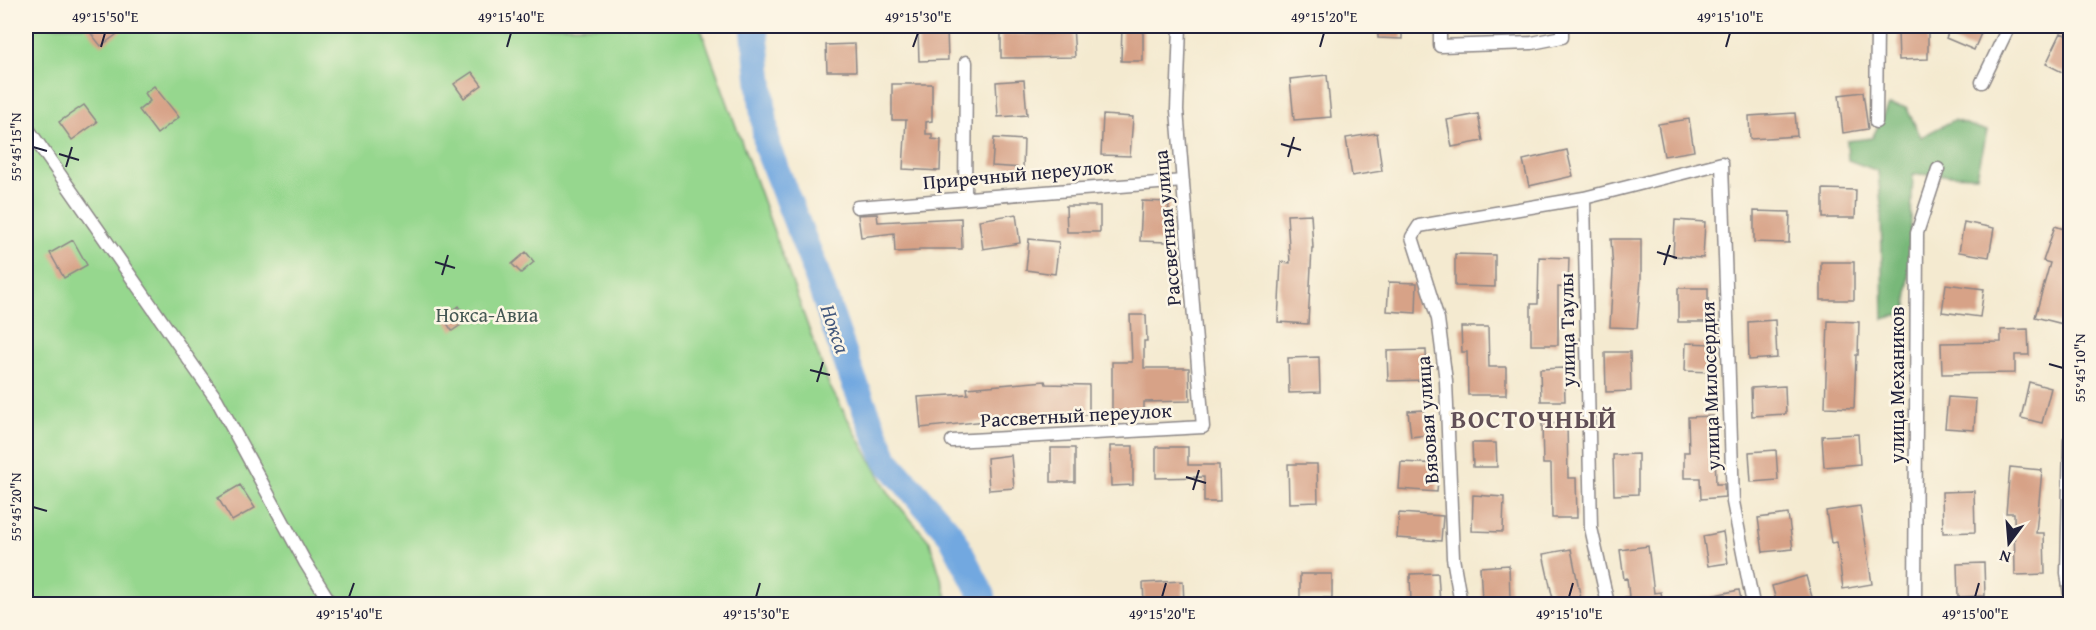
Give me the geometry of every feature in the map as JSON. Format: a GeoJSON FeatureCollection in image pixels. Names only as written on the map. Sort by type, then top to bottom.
{"type":"FeatureCollection","features":[{"type":"Feature","properties":{"kind":"street","name":"Рассветная улица"},"geometry":{"type":"LineString","coordinates":[[1180,26],[1177,110],[1203,427]]}},
{"type":"Feature","properties":{"kind":"street"},"geometry":{"type":"LineString","coordinates":[[1440,26],[1440,46],[1532,43],[1562,36],[1562,26]]}},
{"type":"Feature","properties":{"kind":"street"},"geometry":{"type":"LineString","coordinates":[[1876,122],[1877,26]]}},
{"type":"Feature","properties":{"kind":"street"},"geometry":{"type":"LineString","coordinates":[[1982,82],[2009,26]]}},
{"type":"Feature","properties":{"kind":"street"},"geometry":{"type":"LineString","coordinates":[[964,198],[966,62]]}},
{"type":"Feature","properties":{"kind":"street"},"geometry":{"type":"LineString","coordinates":[[26,126],[217,400],[305,562],[331,604]]}},
{"type":"Feature","properties":{"kind":"street","name":"улица Милосердия"},"geometry":{"type":"LineString","coordinates":[[1584,198],[1722,163],[1733,502],[1753,604]]}},
{"type":"Feature","properties":{"kind":"street","name":"улица Механиков"},"geometry":{"type":"LineString","coordinates":[[1915,604],[1917,233],[1938,169]]}},
{"type":"Feature","properties":{"kind":"street","name":"Приречный переулок"},"geometry":{"type":"LineString","coordinates":[[857,207],[1183,181]]}},
{"type":"Feature","properties":{"kind":"street","name":"Вязовая улица"},"geometry":{"type":"LineString","coordinates":[[1461,604],[1453,558],[1444,360],[1438,319],[1412,237],[1419,226],[1584,198]]}},
{"type":"Feature","properties":{"kind":"street","name":"улица Таулы"},"geometry":{"type":"LineString","coordinates":[[1584,198],[1591,528],[1608,604]]}},
{"type":"Feature","properties":{"kind":"street","name":"Рассветный переулок"},"geometry":{"type":"LineString","coordinates":[[952,441],[1203,427]]}},
{"type":"Feature","properties":{"kind":"street"},"geometry":{"type":"LineString","coordinates":[[2070,440],[2067,573],[2070,595]]}},
{"type":"Feature","properties":{"kind":"green space","name":"Нокса-Авиа"},"geometry":{"type":"Polygon","coordinates":[[[26,26],[700,26],[829,385],[890,495],[930,542],[949,604],[26,604],[26,26]]]}},
{"type":"Feature","properties":{"kind":"green space"},"geometry":{"type":"Polygon","coordinates":[[[1889,105],[1906,107],[1921,137],[1954,120],[1987,131],[1977,176],[1913,174],[1907,313],[1883,319],[1881,205],[1878,171],[1848,160],[1847,141],[1872,138],[1889,105]]]}},
{"type":"Feature","properties":{"kind":"building"},"geometry":{"type":"Polygon","coordinates":[[[85,26],[128,26],[101,46],[85,26]]]}},
{"type":"Feature","properties":{"kind":"building"},"geometry":{"type":"Polygon","coordinates":[[[1052,26],[1073,26],[1075,57],[1001,58],[1001,34],[1052,34],[1052,26]]]}},
{"type":"Feature","properties":{"kind":"building"},"geometry":{"type":"Polygon","coordinates":[[[1122,26],[1143,26],[1143,61],[1121,61],[1122,26]]]}},
{"type":"Feature","properties":{"kind":"building"},"geometry":{"type":"Polygon","coordinates":[[[1378,26],[1402,26],[1402,39],[1378,38],[1378,26]]]}},
{"type":"Feature","properties":{"kind":"building"},"geometry":{"type":"Polygon","coordinates":[[[1951,26],[1984,26],[1974,50],[1946,38],[1951,26]]]}},
{"type":"Feature","properties":{"kind":"building"},"geometry":{"type":"Polygon","coordinates":[[[947,29],[948,60],[919,61],[918,31],[947,29]]]}},
{"type":"Feature","properties":{"kind":"building"},"geometry":{"type":"Polygon","coordinates":[[[1928,31],[1928,59],[1899,60],[1898,32],[1928,31]]]}},
{"type":"Feature","properties":{"kind":"building"},"geometry":{"type":"Polygon","coordinates":[[[2061,33],[2070,37],[2070,76],[2046,64],[2061,33]]]}},
{"type":"Feature","properties":{"kind":"building"},"geometry":{"type":"Polygon","coordinates":[[[855,44],[856,71],[827,71],[826,45],[855,44]]]}},
{"type":"Feature","properties":{"kind":"building"},"geometry":{"type":"Polygon","coordinates":[[[472,72],[482,85],[464,98],[454,84],[472,72]]]}},
{"type":"Feature","properties":{"kind":"building"},"geometry":{"type":"Polygon","coordinates":[[[1327,75],[1331,117],[1294,120],[1290,79],[1327,75]]]}},
{"type":"Feature","properties":{"kind":"building"},"geometry":{"type":"Polygon","coordinates":[[[1024,80],[1027,115],[998,117],[996,82],[1024,80]]]}},
{"type":"Feature","properties":{"kind":"building"},"geometry":{"type":"Polygon","coordinates":[[[892,84],[932,84],[932,121],[926,122],[926,134],[932,134],[932,139],[941,140],[940,171],[903,169],[906,120],[892,120],[892,84]]]}},
{"type":"Feature","properties":{"kind":"building"},"geometry":{"type":"Polygon","coordinates":[[[154,86],[179,117],[157,134],[139,110],[150,101],[145,93],[154,86]]]}},
{"type":"Feature","properties":{"kind":"building"},"geometry":{"type":"Polygon","coordinates":[[[1863,92],[1868,129],[1843,133],[1839,95],[1863,92]]]}},
{"type":"Feature","properties":{"kind":"building"},"geometry":{"type":"Polygon","coordinates":[[[84,105],[97,122],[72,140],[59,122],[84,105]]]}},
{"type":"Feature","properties":{"kind":"building"},"geometry":{"type":"Polygon","coordinates":[[[1795,113],[1797,136],[1750,139],[1749,116],[1795,113]]]}},
{"type":"Feature","properties":{"kind":"building"},"geometry":{"type":"Polygon","coordinates":[[[1478,114],[1483,141],[1452,147],[1447,120],[1478,114]]]}},
{"type":"Feature","properties":{"kind":"building"},"geometry":{"type":"Polygon","coordinates":[[[1103,115],[1133,117],[1130,156],[1101,155],[1103,115]]]}},
{"type":"Feature","properties":{"kind":"building"},"geometry":{"type":"Polygon","coordinates":[[[1689,119],[1694,151],[1664,156],[1658,124],[1689,119]]]}},
{"type":"Feature","properties":{"kind":"building"},"geometry":{"type":"Polygon","coordinates":[[[1377,133],[1382,171],[1352,176],[1346,138],[1377,133]]]}},
{"type":"Feature","properties":{"kind":"building"},"geometry":{"type":"Polygon","coordinates":[[[994,138],[1024,140],[1023,168],[992,166],[994,138]]]}},
{"type":"Feature","properties":{"kind":"building"},"geometry":{"type":"Polygon","coordinates":[[[1567,150],[1573,176],[1529,186],[1523,160],[1567,150]]]}},
{"type":"Feature","properties":{"kind":"building"},"geometry":{"type":"Polygon","coordinates":[[[1823,189],[1856,190],[1855,218],[1823,218],[1823,189]]]}},
{"type":"Feature","properties":{"kind":"building"},"geometry":{"type":"Polygon","coordinates":[[[1142,201],[1169,202],[1167,242],[1140,241],[1142,201]]]}},
{"type":"Feature","properties":{"kind":"building"},"geometry":{"type":"Polygon","coordinates":[[[1066,206],[1100,206],[1100,232],[1067,232],[1066,206]]]}},
{"type":"Feature","properties":{"kind":"building"},"geometry":{"type":"Polygon","coordinates":[[[1754,211],[1790,212],[1789,243],[1754,242],[1754,211]]]}},
{"type":"Feature","properties":{"kind":"building"},"geometry":{"type":"Polygon","coordinates":[[[877,214],[878,222],[961,218],[962,249],[919,249],[919,251],[895,252],[894,233],[861,237],[858,215],[877,214]]]}},
{"type":"Feature","properties":{"kind":"building"},"geometry":{"type":"Polygon","coordinates":[[[1016,214],[1020,243],[983,249],[979,220],[1016,214]]]}},
{"type":"Feature","properties":{"kind":"building"},"geometry":{"type":"Polygon","coordinates":[[[1311,214],[1313,248],[1308,324],[1278,322],[1281,262],[1290,263],[1287,215],[1311,214]]]}},
{"type":"Feature","properties":{"kind":"building"},"geometry":{"type":"Polygon","coordinates":[[[1675,220],[1705,222],[1703,258],[1673,256],[1675,220]]]}},
{"type":"Feature","properties":{"kind":"building"},"geometry":{"type":"Polygon","coordinates":[[[1964,222],[1994,228],[1989,257],[1959,252],[1964,222]]]}},
{"type":"Feature","properties":{"kind":"building"},"geometry":{"type":"Polygon","coordinates":[[[2055,226],[2070,231],[2070,298],[2063,324],[2035,317],[2050,263],[2043,261],[2055,226]]]}},
{"type":"Feature","properties":{"kind":"building"},"geometry":{"type":"Polygon","coordinates":[[[1029,239],[1059,242],[1055,274],[1026,270],[1029,239]]]}},
{"type":"Feature","properties":{"kind":"building"},"geometry":{"type":"Polygon","coordinates":[[[1611,239],[1641,239],[1637,328],[1610,327],[1613,271],[1611,239]]]}},
{"type":"Feature","properties":{"kind":"building"},"geometry":{"type":"Polygon","coordinates":[[[73,240],[87,265],[64,278],[50,253],[73,240]]]}},
{"type":"Feature","properties":{"kind":"building"},"geometry":{"type":"Polygon","coordinates":[[[526,252],[534,262],[521,273],[512,264],[526,252]]]}},
{"type":"Feature","properties":{"kind":"building"},"geometry":{"type":"Polygon","coordinates":[[[1455,254],[1495,255],[1495,287],[1455,286],[1455,254]]]}},
{"type":"Feature","properties":{"kind":"building"},"geometry":{"type":"Polygon","coordinates":[[[1539,257],[1569,258],[1568,288],[1558,287],[1558,345],[1531,345],[1531,304],[1538,304],[1539,257]]]}},
{"type":"Feature","properties":{"kind":"building"},"geometry":{"type":"Polygon","coordinates":[[[1821,262],[1854,262],[1854,300],[1821,300],[1821,262]]]}},
{"type":"Feature","properties":{"kind":"building"},"geometry":{"type":"Polygon","coordinates":[[[1389,282],[1417,283],[1416,313],[1387,311],[1389,282]]]}},
{"type":"Feature","properties":{"kind":"building"},"geometry":{"type":"Polygon","coordinates":[[[1946,284],[1984,289],[1980,317],[1942,312],[1946,284]]]}},
{"type":"Feature","properties":{"kind":"building"},"geometry":{"type":"Polygon","coordinates":[[[1678,288],[1708,288],[1708,322],[1678,322],[1678,288]]]}},
{"type":"Feature","properties":{"kind":"building"},"geometry":{"type":"Polygon","coordinates":[[[459,306],[468,320],[452,331],[443,317],[459,306]]]}},
{"type":"Feature","properties":{"kind":"building"},"geometry":{"type":"Polygon","coordinates":[[[1130,315],[1146,315],[1147,341],[1144,341],[1144,368],[1189,368],[1190,401],[1144,402],[1144,411],[1112,411],[1112,362],[1132,362],[1130,315]]]}},
{"type":"Feature","properties":{"kind":"building"},"geometry":{"type":"Polygon","coordinates":[[[1775,320],[1777,358],[1749,360],[1748,322],[1775,320]]]}},
{"type":"Feature","properties":{"kind":"building"},"geometry":{"type":"Polygon","coordinates":[[[1828,321],[1859,322],[1854,408],[1825,407],[1828,321]]]}},
{"type":"Feature","properties":{"kind":"building"},"geometry":{"type":"Polygon","coordinates":[[[1461,327],[1488,327],[1489,367],[1506,367],[1506,395],[1468,395],[1467,352],[1462,352],[1461,327]]]}},
{"type":"Feature","properties":{"kind":"building"},"geometry":{"type":"Polygon","coordinates":[[[2028,329],[2029,355],[2015,355],[2015,373],[1942,374],[1941,343],[2001,342],[2001,330],[2028,329]]]}},
{"type":"Feature","properties":{"kind":"building"},"geometry":{"type":"Polygon","coordinates":[[[1686,343],[1713,344],[1712,372],[1685,371],[1686,343]]]}},
{"type":"Feature","properties":{"kind":"building"},"geometry":{"type":"Polygon","coordinates":[[[1426,350],[1427,380],[1388,381],[1387,351],[1426,350]]]}},
{"type":"Feature","properties":{"kind":"building"},"geometry":{"type":"Polygon","coordinates":[[[1605,352],[1630,352],[1631,391],[1606,392],[1605,352]]]}},
{"type":"Feature","properties":{"kind":"building"},"geometry":{"type":"Polygon","coordinates":[[[1319,357],[1320,392],[1289,393],[1288,358],[1319,357]]]}},
{"type":"Feature","properties":{"kind":"building"},"geometry":{"type":"Polygon","coordinates":[[[1564,368],[1565,401],[1541,401],[1540,369],[1564,368]]]}},
{"type":"Feature","properties":{"kind":"building"},"geometry":{"type":"Polygon","coordinates":[[[1045,381],[1046,384],[1089,385],[1089,415],[1060,415],[1060,413],[921,428],[918,397],[968,394],[967,388],[1045,381]]]}},
{"type":"Feature","properties":{"kind":"building"},"geometry":{"type":"Polygon","coordinates":[[[2029,382],[2051,388],[2042,423],[2021,418],[2029,382]]]}},
{"type":"Feature","properties":{"kind":"building"},"geometry":{"type":"Polygon","coordinates":[[[1785,386],[1786,414],[1752,416],[1751,388],[1785,386]]]}},
{"type":"Feature","properties":{"kind":"building"},"geometry":{"type":"Polygon","coordinates":[[[1948,397],[1976,399],[1974,430],[1945,428],[1948,397]]]}},
{"type":"Feature","properties":{"kind":"building"},"geometry":{"type":"Polygon","coordinates":[[[1424,410],[1427,435],[1411,437],[1408,411],[1424,410]]]}},
{"type":"Feature","properties":{"kind":"building"},"geometry":{"type":"Polygon","coordinates":[[[1714,416],[1716,484],[1724,484],[1725,497],[1701,499],[1700,478],[1684,478],[1684,452],[1689,452],[1688,417],[1714,416]]]}},
{"type":"Feature","properties":{"kind":"building"},"geometry":{"type":"Polygon","coordinates":[[[1567,423],[1568,478],[1576,478],[1577,518],[1552,518],[1551,464],[1543,464],[1542,424],[1567,423]]]}},
{"type":"Feature","properties":{"kind":"building"},"geometry":{"type":"Polygon","coordinates":[[[1858,434],[1860,464],[1824,467],[1822,436],[1858,434]]]}},
{"type":"Feature","properties":{"kind":"building"},"geometry":{"type":"Polygon","coordinates":[[[1472,443],[1496,443],[1497,467],[1473,467],[1472,443]]]}},
{"type":"Feature","properties":{"kind":"building"},"geometry":{"type":"Polygon","coordinates":[[[1110,446],[1133,446],[1133,485],[1111,486],[1110,446]]]}},
{"type":"Feature","properties":{"kind":"building"},"geometry":{"type":"Polygon","coordinates":[[[1156,447],[1188,447],[1188,465],[1219,465],[1220,502],[1204,502],[1204,477],[1156,478],[1156,447]]]}},
{"type":"Feature","properties":{"kind":"building"},"geometry":{"type":"Polygon","coordinates":[[[1051,448],[1075,448],[1075,482],[1051,482],[1051,448]]]}},
{"type":"Feature","properties":{"kind":"building"},"geometry":{"type":"Polygon","coordinates":[[[1776,450],[1778,480],[1751,482],[1749,452],[1776,450]]]}},
{"type":"Feature","properties":{"kind":"building"},"geometry":{"type":"Polygon","coordinates":[[[1638,454],[1638,494],[1614,495],[1613,455],[1638,454]]]}},
{"type":"Feature","properties":{"kind":"building"},"geometry":{"type":"Polygon","coordinates":[[[1011,455],[1014,488],[989,490],[987,458],[1011,455]]]}},
{"type":"Feature","properties":{"kind":"building"},"geometry":{"type":"Polygon","coordinates":[[[1401,462],[1439,464],[1437,492],[1399,489],[1401,462]]]}},
{"type":"Feature","properties":{"kind":"building"},"geometry":{"type":"Polygon","coordinates":[[[1288,464],[1317,464],[1318,502],[1289,503],[1288,464]]]}},
{"type":"Feature","properties":{"kind":"building"},"geometry":{"type":"Polygon","coordinates":[[[2010,467],[2042,470],[2036,533],[2044,533],[2045,574],[2015,575],[2014,513],[2006,513],[2010,467]]]}},
{"type":"Feature","properties":{"kind":"building"},"geometry":{"type":"Polygon","coordinates":[[[240,485],[255,508],[232,521],[218,498],[240,485]]]}},
{"type":"Feature","properties":{"kind":"building"},"geometry":{"type":"Polygon","coordinates":[[[1974,491],[1975,532],[1943,533],[1942,492],[1974,491]]]}},
{"type":"Feature","properties":{"kind":"building"},"geometry":{"type":"Polygon","coordinates":[[[1473,495],[1504,497],[1503,532],[1472,531],[1473,495]]]}},
{"type":"Feature","properties":{"kind":"building"},"geometry":{"type":"Polygon","coordinates":[[[1860,506],[1872,584],[1843,589],[1837,542],[1831,543],[1826,511],[1860,506]]]}},
{"type":"Feature","properties":{"kind":"building"},"geometry":{"type":"Polygon","coordinates":[[[1399,513],[1443,516],[1441,541],[1397,538],[1399,513]]]}},
{"type":"Feature","properties":{"kind":"building"},"geometry":{"type":"Polygon","coordinates":[[[1788,514],[1793,549],[1763,552],[1758,518],[1788,514]]]}},
{"type":"Feature","properties":{"kind":"building"},"geometry":{"type":"Polygon","coordinates":[[[1723,532],[1728,563],[1708,566],[1703,536],[1723,532]]]}},
{"type":"Feature","properties":{"kind":"building"},"geometry":{"type":"Polygon","coordinates":[[[1648,546],[1654,593],[1661,592],[1663,604],[1626,604],[1625,597],[1629,597],[1627,578],[1624,579],[1620,550],[1648,546]]]}},
{"type":"Feature","properties":{"kind":"building"},"geometry":{"type":"Polygon","coordinates":[[[1571,549],[1582,604],[1554,604],[1543,554],[1571,549]]]}},
{"type":"Feature","properties":{"kind":"building"},"geometry":{"type":"Polygon","coordinates":[[[1984,563],[1985,596],[1958,597],[1957,564],[1984,563]]]}},
{"type":"Feature","properties":{"kind":"building"},"geometry":{"type":"Polygon","coordinates":[[[1509,565],[1510,597],[1482,599],[1480,567],[1509,565]]]}},
{"type":"Feature","properties":{"kind":"building"},"geometry":{"type":"Polygon","coordinates":[[[1438,573],[1440,604],[1411,604],[1410,574],[1438,573]]]}},
{"type":"Feature","properties":{"kind":"building"},"geometry":{"type":"Polygon","coordinates":[[[1300,574],[1332,574],[1332,598],[1300,598],[1300,574]]]}},
{"type":"Feature","properties":{"kind":"building"},"geometry":{"type":"Polygon","coordinates":[[[1806,576],[1814,604],[1777,604],[1772,586],[1806,576]]]}},
{"type":"Feature","properties":{"kind":"building"},"geometry":{"type":"Polygon","coordinates":[[[1183,581],[1184,604],[1144,604],[1143,583],[1183,581]]]}},
{"type":"Feature","properties":{"kind":"building"},"geometry":{"type":"Polygon","coordinates":[[[1739,590],[1742,604],[1696,604],[1696,599],[1739,590]]]}},
{"type":"Feature","properties":{"kind":"waterway","name":"Нокса"},"geometry":{"type":"LineString","coordinates":[[754,26],[767,147],[812,261],[851,374],[886,460],[951,535],[982,595],[984,604]]}},
{"type":"Feature","properties":{"kind":"district","name":"ВОСТОЧНЫЙ"},"geometry":{"type":"Point","coordinates":[1534,419]}}]}
